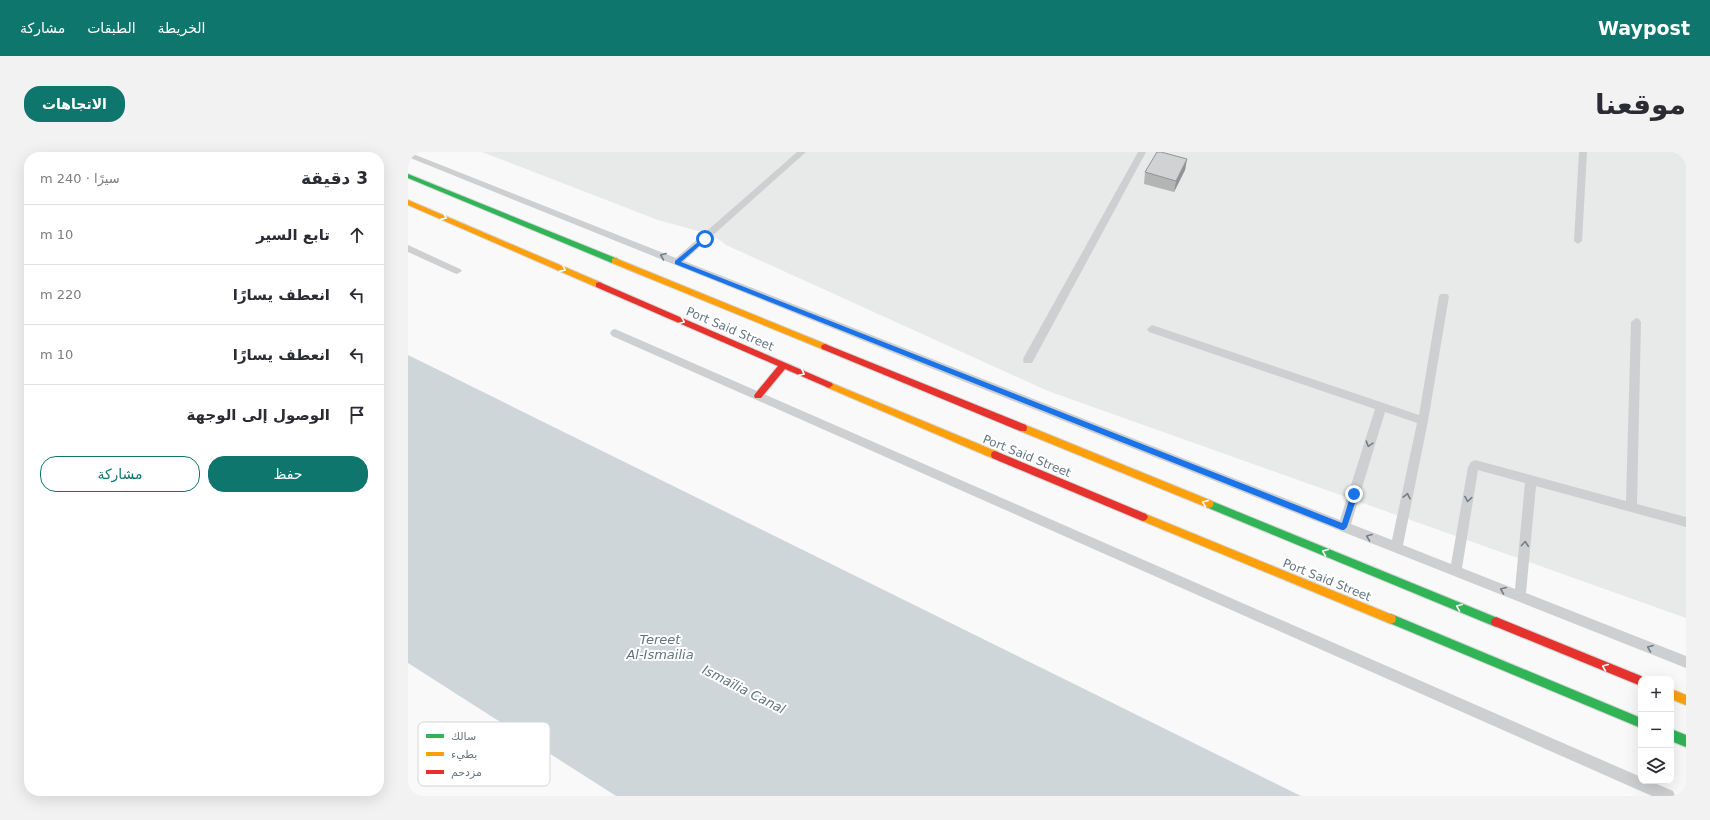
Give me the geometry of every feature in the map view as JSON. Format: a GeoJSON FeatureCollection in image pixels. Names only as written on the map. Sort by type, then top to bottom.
{"type":"FeatureCollection","features":[{"type":"Feature","properties":{"kind":"main road","name":"Port Said Street"},"geometry":{"type":"LineString","coordinates":[[408,176],[1638,681]]}},
{"type":"Feature","properties":{"kind":"main road","name":"Port Said Street"},"geometry":{"type":"LineString","coordinates":[[408,202],[924,426],[1638,722]]}},
{"type":"Feature","properties":{"kind":"main road"},"geometry":{"type":"LineString","coordinates":[[758,396],[784,365]]}},
{"type":"Feature","properties":{"kind":"main road"},"geometry":{"type":"LineString","coordinates":[[1674,695],[1686,700]]}},
{"type":"Feature","properties":{"kind":"main road"},"geometry":{"type":"LineString","coordinates":[[1674,736],[1686,741]]}},
{"type":"Feature","properties":{"kind":"lane"},"geometry":{"type":"LineString","coordinates":[[677,262],[802,152]]}},
{"type":"Feature","properties":{"kind":"lane"},"geometry":{"type":"LineString","coordinates":[[1028,360],[1142,152]]}},
{"type":"Feature","properties":{"kind":"lane"},"geometry":{"type":"LineString","coordinates":[[1578,241],[1583,152]]}},
{"type":"Feature","properties":{"kind":"lane"},"geometry":{"type":"LineString","coordinates":[[408,154],[1686,662]]}},
{"type":"Feature","properties":{"kind":"lane"},"geometry":{"type":"LineString","coordinates":[[408,248],[457,270]]}},
{"type":"Feature","properties":{"kind":"lane"},"geometry":{"type":"LineString","coordinates":[[1396,548],[1423,421],[1444,296]]}},
{"type":"Feature","properties":{"kind":"lane"},"geometry":{"type":"LineString","coordinates":[[1631,507],[1636,322]]}},
{"type":"Feature","properties":{"kind":"lane"},"geometry":{"type":"LineString","coordinates":[[1152,329],[1423,421]]}},
{"type":"Feature","properties":{"kind":"lane"},"geometry":{"type":"LineString","coordinates":[[615,334],[1668,796]]}},
{"type":"Feature","properties":{"kind":"lane"},"geometry":{"type":"LineString","coordinates":[[1344,527],[1381,407]]}},
{"type":"Feature","properties":{"kind":"lane"},"geometry":{"type":"LineString","coordinates":[[1456,571],[1473,467],[1475,465],[1686,522]]}},
{"type":"Feature","properties":{"kind":"lane"},"geometry":{"type":"LineString","coordinates":[[1520,597],[1531,480]]}},
{"type":"Feature","properties":{"kind":"shaded area"},"geometry":{"type":"Polygon","coordinates":[[[482,152],[1686,152],[1686,618],[1048,391],[726,245],[720,240],[698,231],[658,220],[482,152]]]}},
{"type":"Feature","properties":{"kind":"water","name":"Tereet Al-Ismailia"},"geometry":{"type":"Polygon","coordinates":[[[408,355],[1301,796],[616,796],[550,754],[550,722],[500,722],[408,663],[408,355]]]}},
{"type":"Feature","properties":{"kind":"building"},"geometry":{"type":"Polygon","coordinates":[[[1157,152],[1187,159],[1176,181],[1145,172],[1157,152]]]}},
{"type":"Feature","properties":{"kind":"traffic: fast"},"geometry":{"type":"LineString","coordinates":[[408,176],[615,261]]}},
{"type":"Feature","properties":{"kind":"traffic: fast"},"geometry":{"type":"LineString","coordinates":[[1209,504],[1496,622]]}},
{"type":"Feature","properties":{"kind":"traffic: fast"},"geometry":{"type":"LineString","coordinates":[[1391,619],[1638,722]]}},
{"type":"Feature","properties":{"kind":"traffic: fast"},"geometry":{"type":"LineString","coordinates":[[1674,736],[1686,741]]}},
{"type":"Feature","properties":{"kind":"traffic: slow"},"geometry":{"type":"LineString","coordinates":[[408,202],[599,285]]}},
{"type":"Feature","properties":{"kind":"traffic: slow"},"geometry":{"type":"LineString","coordinates":[[615,261],[825,347]]}},
{"type":"Feature","properties":{"kind":"traffic: slow"},"geometry":{"type":"LineString","coordinates":[[829,385],[995,455]]}},
{"type":"Feature","properties":{"kind":"traffic: slow"},"geometry":{"type":"LineString","coordinates":[[1023,428],[1209,504]]}},
{"type":"Feature","properties":{"kind":"traffic: slow"},"geometry":{"type":"LineString","coordinates":[[1143,517],[1391,619]]}},
{"type":"Feature","properties":{"kind":"traffic: slow"},"geometry":{"type":"LineString","coordinates":[[1674,695],[1686,700]]}},
{"type":"Feature","properties":{"kind":"traffic: jam"},"geometry":{"type":"LineString","coordinates":[[599,285],[829,385]]}},
{"type":"Feature","properties":{"kind":"traffic: jam"},"geometry":{"type":"LineString","coordinates":[[825,347],[1023,428]]}},
{"type":"Feature","properties":{"kind":"traffic: jam"},"geometry":{"type":"LineString","coordinates":[[758,396],[784,365]]}},
{"type":"Feature","properties":{"kind":"traffic: jam"},"geometry":{"type":"LineString","coordinates":[[995,455],[1143,517]]}},
{"type":"Feature","properties":{"kind":"traffic: jam"},"geometry":{"type":"LineString","coordinates":[[1496,622],[1638,680]]}},
{"type":"Feature","properties":{"kind":"route"},"geometry":{"type":"LineString","coordinates":[[705,239],[677,262],[1344,527],[1354,494]]}},
{"type":"Feature","properties":{"kind":"water label","name":"Ismaïlia Canal"},"geometry":{"type":"Point","coordinates":[744,689]}}]}
